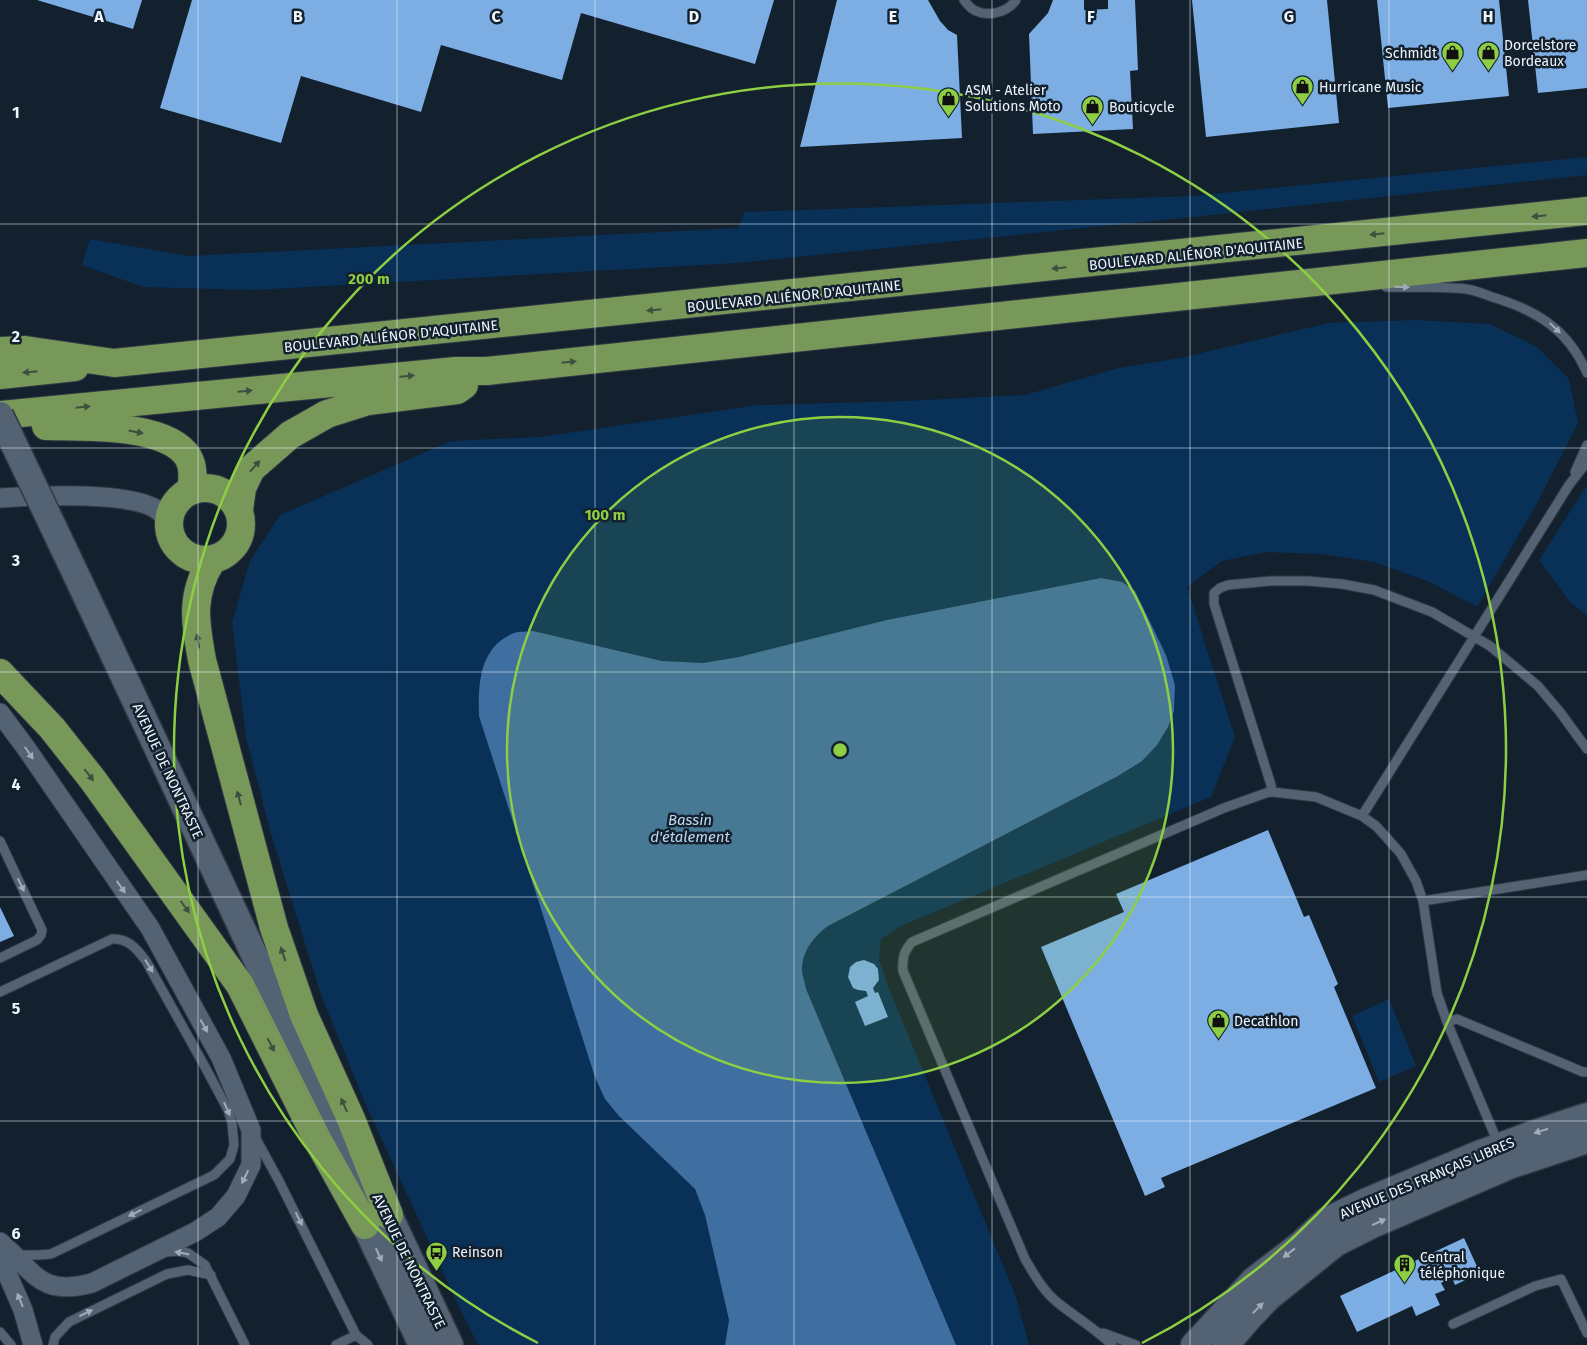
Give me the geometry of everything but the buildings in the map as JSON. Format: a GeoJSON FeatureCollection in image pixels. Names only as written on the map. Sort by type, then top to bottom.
{"type":"FeatureCollection","features":[{"type":"Feature","properties":{"kind":"highway","name":"BOULEVARD ALIÉNOR D'AQUITAINE"},"geometry":{"type":"LineString","coordinates":[[0,352],[25,350],[114,363],[729,303],[1587,211]]}},
{"type":"Feature","properties":{"kind":"highway"},"geometry":{"type":"LineString","coordinates":[[0,415],[446,372],[487,371],[1587,253]]}},
{"type":"Feature","properties":{"kind":"highway"},"geometry":{"type":"LineString","coordinates":[[0,375],[114,363]]}},
{"type":"Feature","properties":{"kind":"highway"},"geometry":{"type":"LineString","coordinates":[[0,426],[88,426],[132,430],[167,439],[180,447],[188,458],[193,478],[178,507],[172,538],[178,548],[188,556],[199,560],[212,560],[226,554],[237,542],[241,532],[239,510],[242,488],[251,469],[290,435],[327,414],[368,401],[457,390],[487,371]]}},
{"type":"Feature","properties":{"kind":"highway"},"geometry":{"type":"LineString","coordinates":[[178,507],[202,488],[214,488],[233,500],[239,510]]}},
{"type":"Feature","properties":{"kind":"highway"},"geometry":{"type":"LineString","coordinates":[[212,560],[198,587],[195,621],[202,660],[274,928],[304,1015],[351,1119],[377,1220]]}},
{"type":"Feature","properties":{"kind":"highway"},"geometry":{"type":"LineString","coordinates":[[0,673],[52,728],[93,780],[240,985],[316,1136],[377,1220]]}},
{"type":"Feature","properties":{"kind":"street","name":"AVENUE DE NONTRASTE"},"geometry":{"type":"LineString","coordinates":[[0,415],[377,1220],[422,1345]]}},
{"type":"Feature","properties":{"kind":"street"},"geometry":{"type":"LineString","coordinates":[[0,488],[55,485],[144,490],[157,500],[178,507]]}},
{"type":"Feature","properties":{"kind":"street"},"geometry":{"type":"LineString","coordinates":[[0,498],[98,496],[141,502],[160,512],[178,507]]}},
{"type":"Feature","properties":{"kind":"street"},"geometry":{"type":"LineString","coordinates":[[0,713],[150,928],[221,1058],[251,1130],[251,1165],[236,1196],[218,1217],[195,1232],[92,1283],[74,1288],[60,1288],[48,1284],[7,1256],[0,1242]]}},
{"type":"Feature","properties":{"kind":"street","name":"AVENUE DES FRANÇAIS LIBRES"},"geometry":{"type":"LineString","coordinates":[[1226,1345],[1248,1318],[1268,1298],[1336,1244],[1504,1156],[1587,1116]]}},
{"type":"Feature","properties":{"kind":"street","name":"AVENUE DES FRANÇAIS LIBRES"},"geometry":{"type":"LineString","coordinates":[[1194,1345],[1254,1280],[1326,1221],[1367,1201],[1504,1156],[1587,1140]]}},
{"type":"Feature","properties":{"kind":"street","name":"AVENUE DE NONTRASTE"},"geometry":{"type":"LineString","coordinates":[[377,1220],[450,1345]]}},
{"type":"Feature","properties":{"kind":"street"},"geometry":{"type":"LineString","coordinates":[[7,1256],[5,1278],[24,1310],[33,1345]]}},
{"type":"Feature","properties":{"kind":"lane"},"geometry":{"type":"LineString","coordinates":[[964,0],[974,11],[985,14],[999,13],[1012,6],[1016,0]]}},
{"type":"Feature","properties":{"kind":"lane"},"geometry":{"type":"LineString","coordinates":[[1283,285],[1363,287]]}},
{"type":"Feature","properties":{"kind":"lane"},"geometry":{"type":"LineString","coordinates":[[1373,287],[1468,289],[1516,304],[1550,323],[1568,340],[1580,356],[1587,373]]}},
{"type":"Feature","properties":{"kind":"lane"},"geometry":{"type":"LineString","coordinates":[[1569,485],[1587,445]]}},
{"type":"Feature","properties":{"kind":"lane"},"geometry":{"type":"LineString","coordinates":[[1362,816],[1569,485],[1587,462]]}},
{"type":"Feature","properties":{"kind":"lane"},"geometry":{"type":"LineString","coordinates":[[1272,792],[1214,604],[1214,593],[1228,585],[1270,581],[1308,581],[1342,584],[1374,590],[1432,612],[1490,646],[1538,686],[1572,727],[1587,749]]}},
{"type":"Feature","properties":{"kind":"lane"},"geometry":{"type":"LineString","coordinates":[[1112,1345],[1099,1332],[1056,1301],[1040,1284],[1024,1258],[902,970],[905,950],[912,942],[1224,808],[1272,792],[1316,797],[1362,816],[1376,826],[1401,854],[1414,875],[1422,901],[1437,993],[1447,1022],[1504,1156]]}},
{"type":"Feature","properties":{"kind":"lane"},"geometry":{"type":"LineString","coordinates":[[0,841],[42,930],[37,940],[0,958]]}},
{"type":"Feature","properties":{"kind":"lane"},"geometry":{"type":"LineString","coordinates":[[1422,901],[1587,875]]}},
{"type":"Feature","properties":{"kind":"lane"},"geometry":{"type":"LineString","coordinates":[[0,992],[112,939],[126,942],[136,949],[146,961],[204,1064],[228,1110],[232,1123],[234,1145],[230,1159],[214,1175],[51,1254],[7,1256]]}},
{"type":"Feature","properties":{"kind":"lane"},"geometry":{"type":"LineString","coordinates":[[1447,1022],[1457,1019],[1587,1072]]}},
{"type":"Feature","properties":{"kind":"lane"},"geometry":{"type":"LineString","coordinates":[[251,1130],[284,1190],[356,1335],[368,1345]]}},
{"type":"Feature","properties":{"kind":"lane"},"geometry":{"type":"LineString","coordinates":[[145,1256],[178,1251],[188,1253],[205,1265],[245,1345]]}},
{"type":"Feature","properties":{"kind":"lane"},"geometry":{"type":"LineString","coordinates":[[52,1345],[55,1337],[68,1322],[166,1274],[188,1270],[211,1275]]}},
{"type":"Feature","properties":{"kind":"lane"},"geometry":{"type":"LineString","coordinates":[[1453,1324],[1535,1286],[1560,1279],[1587,1333]]}},
{"type":"Feature","properties":{"kind":"lane"},"geometry":{"type":"LineString","coordinates":[[0,1332],[11,1345]]}},
{"type":"Feature","properties":{"kind":"lane"},"geometry":{"type":"LineString","coordinates":[[1099,1332],[1136,1345]]}},
{"type":"Feature","properties":{"kind":"lane"},"geometry":{"type":"LineString","coordinates":[[336,1345],[356,1335]]}},
{"type":"Feature","properties":{"kind":"shaded area"},"geometry":{"type":"Polygon","coordinates":[[[1587,157],[1587,175],[737,263],[253,290],[143,287],[82,265],[90,239],[189,256],[738,228],[745,212],[1192,196],[1587,157]]]}},
{"type":"Feature","properties":{"kind":"shaded area"},"geometry":{"type":"Polygon","coordinates":[[[1415,320],[1490,324],[1537,347],[1569,379],[1578,423],[1536,505],[1477,607],[1430,582],[1374,562],[1321,554],[1266,552],[1222,561],[1187,587],[1235,737],[1211,797],[901,926],[881,939],[879,960],[890,991],[1016,1297],[1029,1345],[956,1345],[806,989],[802,971],[803,959],[811,943],[828,926],[1118,776],[1152,750],[1168,727],[739,657],[703,663],[662,661],[533,631],[514,633],[497,644],[619,1116],[695,1189],[705,1215],[729,1320],[725,1345],[478,1345],[365,1103],[321,995],[270,831],[246,737],[232,622],[250,561],[280,515],[451,441],[540,437],[758,405],[906,401],[1025,395],[1119,368],[1180,358],[1329,323],[1415,320]]]}},
{"type":"Feature","properties":{"kind":"shaded area"},"geometry":{"type":"Polygon","coordinates":[[[1587,485],[1587,616],[1569,601],[1539,560],[1587,485]]]}},
{"type":"Feature","properties":{"kind":"shaded area"},"geometry":{"type":"Polygon","coordinates":[[[1389,999],[1416,1066],[1379,1082],[1352,1016],[1389,999]]]}},
{"type":"Feature","properties":{"kind":"water","name":"Bassin d'étalement"},"geometry":{"type":"Polygon","coordinates":[[[1101,578],[1122,582],[1135,591],[1166,655],[1175,685],[1174,711],[1168,727],[1157,745],[1142,761],[1118,776],[828,926],[811,943],[803,960],[802,972],[806,989],[956,1345],[725,1345],[729,1320],[705,1215],[695,1189],[619,1116],[605,1099],[595,1077],[479,716],[480,680],[487,657],[502,639],[516,632],[533,631],[662,661],[703,663],[739,657],[887,620],[1101,578]]]}},
{"type":"Feature","properties":{"kind":"place","name":"Schmidt"},"geometry":{"type":"Point","coordinates":[1453,72]}},
{"type":"Feature","properties":{"kind":"place","name":"Dorcelstore Bordeaux"},"geometry":{"type":"Point","coordinates":[1488,72]}},
{"type":"Feature","properties":{"kind":"place","name":"Hurricane Music"},"geometry":{"type":"Point","coordinates":[1303,106]}},
{"type":"Feature","properties":{"kind":"place","name":"ASM - Atelier Solutions Moto"},"geometry":{"type":"Point","coordinates":[949,117]}},
{"type":"Feature","properties":{"kind":"place","name":"Bouticycle"},"geometry":{"type":"Point","coordinates":[1093,126]}},
{"type":"Feature","properties":{"kind":"place","name":"Decathlon"},"geometry":{"type":"Point","coordinates":[1218,1040]}},
{"type":"Feature","properties":{"kind":"place","name":"Reinson"},"geometry":{"type":"Point","coordinates":[436,1271]}},
{"type":"Feature","properties":{"kind":"place","name":"Central téléphonique"},"geometry":{"type":"Point","coordinates":[1404,1284]}}]}
